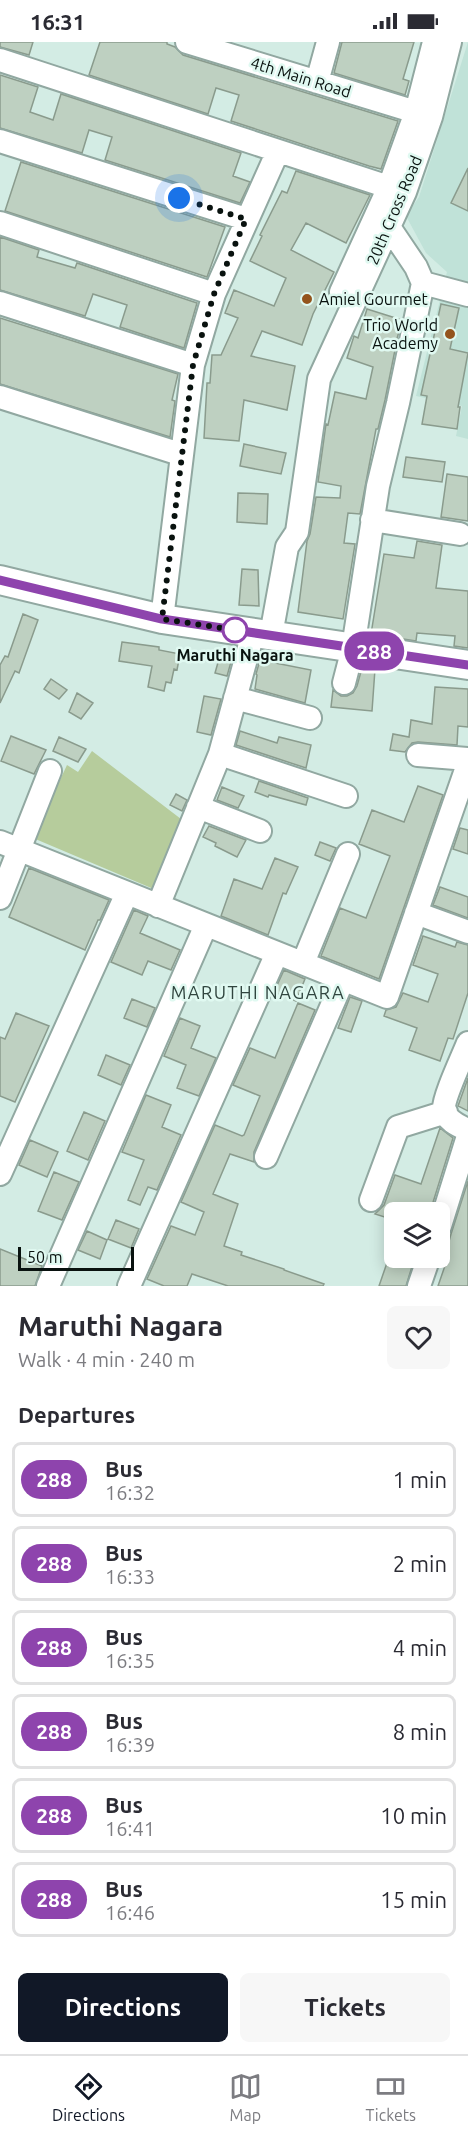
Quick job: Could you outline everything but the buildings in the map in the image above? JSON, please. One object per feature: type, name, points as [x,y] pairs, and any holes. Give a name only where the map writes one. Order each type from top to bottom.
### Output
[{"type":"main road","points":[[0,580],[162,619],[468,665]]},
{"type":"street","points":[[317,82],[328,42]]},
{"type":"street","name":"20th Cross Road","points":[[424,115],[434,42]]},
{"type":"street","name":"20th Cross Road","points":[[287,547],[281,531],[303,377],[397,189],[450,42]]},
{"type":"street","name":"4th Main Road","points":[[201,44],[424,115]]},
{"type":"street","points":[[0,60],[397,189]]},
{"type":"street","points":[[0,141],[246,219]]},
{"type":"street","points":[[162,619],[180,454],[193,365],[214,294],[278,151]]},
{"type":"street","name":"20th Cross Road","points":[[158,906],[220,754],[235,698],[262,634],[287,547],[297,532],[319,379],[389,227],[397,189]]},
{"type":"street","points":[[0,223],[214,294]]},
{"type":"street","points":[[344,683],[353,648],[378,486],[423,283],[416,267],[389,227]]},
{"type":"street","points":[[423,283],[468,295]]},
{"type":"street","points":[[0,303],[193,365]]},
{"type":"street","points":[[0,397],[180,454]]},
{"type":"street","points":[[372,520],[460,534]]},
{"type":"street","points":[[235,698],[310,718]]},
{"type":"street","points":[[220,754],[346,796]]},
{"type":"street","points":[[418,755],[468,759]]},
{"type":"street","points":[[10,846],[387,997],[468,765]]},
{"type":"street","points":[[0,898],[10,846],[50,771]]},
{"type":"street","points":[[198,807],[260,831]]},
{"type":"street","points":[[303,963],[348,854]]},
{"type":"street","points":[[0,1174],[127,893]]},
{"type":"street","points":[[416,913],[468,932]]},
{"type":"street","points":[[53,1284],[206,925]]},
{"type":"street","points":[[129,1286],[278,954]]},
{"type":"street","points":[[266,1156],[343,980]]},
{"type":"street","points":[[468,1043],[446,1098],[444,1109],[449,1119],[468,1130]]},
{"type":"street","points":[[371,1200],[398,1127],[446,1112]]},
{"type":"street","points":[[447,1202],[468,1136]]},
{"type":"street","points":[[419,1286],[425,1268]]},
{"type":"shaded area","name":"Trio World Academy","points":[[468,42],[468,439],[456,436],[462,406],[416,396],[447,272],[426,253],[406,216],[419,197]]},
{"type":"green space","points":[[92,751],[181,819],[156,890],[33,838],[67,765],[78,772]]},
{"type":"bus line","name":"288","points":[[0,580],[162,619],[468,665]]},
{"type":"place","name":"Amiel Gourmet","points":[[307,299]]},
{"type":"place","name":"Trio World Academy","points":[[450,334]]},
{"type":"place","name":"Maruthi Nagara","points":[[235,630]]},
{"type":"district","name":"MARUTHI NAGARA","points":[[258,992]]},
{"type":"route","points":[[179,198],[246,219],[214,294],[193,365],[180,454],[162,619],[235,630]]}]
